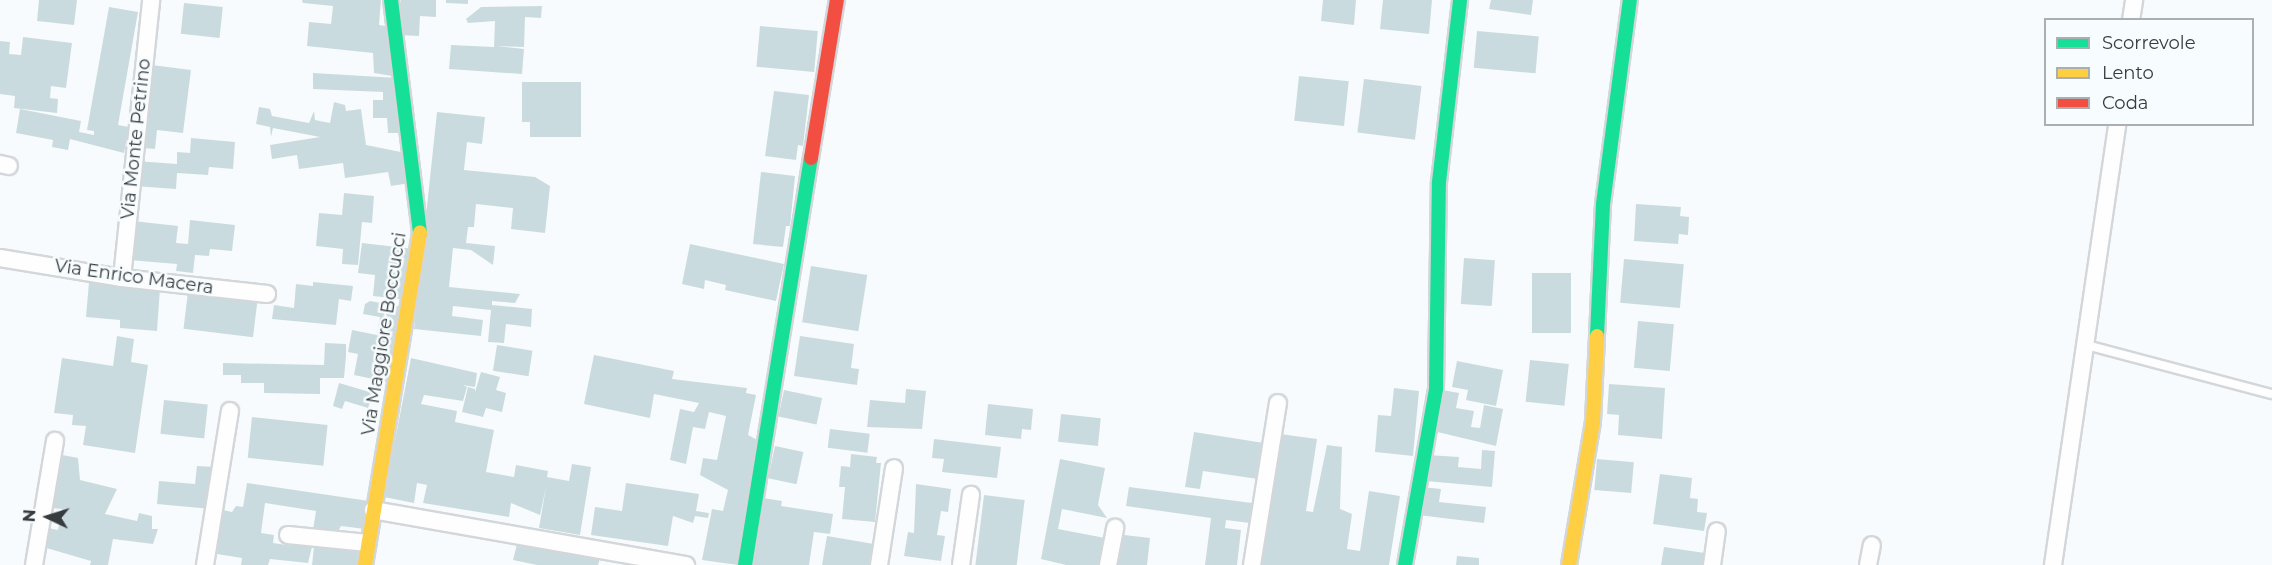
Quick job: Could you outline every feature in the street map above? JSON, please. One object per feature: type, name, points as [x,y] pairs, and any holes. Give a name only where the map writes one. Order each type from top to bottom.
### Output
[{"type":"street","name":"Via Monte Petrino","points":[[122,278],[151,0]]},
{"type":"street","name":"Via Maggiore Boccucci","points":[[364,565],[420,237],[392,0]]},
{"type":"street","points":[[745,565],[837,0]]},
{"type":"street","points":[[1405,565],[1436,389],[1439,182],[1460,0]]},
{"type":"street","points":[[1569,565],[1593,421],[1603,204],[1630,0]]},
{"type":"street","points":[[2131,18],[2134,0]]},
{"type":"street","points":[[2054,565],[2117,126]]},
{"type":"street","name":"Via Enrico Macera","points":[[0,258],[122,278],[267,294]]},
{"type":"street","points":[[1252,565],[1278,403]]},
{"type":"street","points":[[205,565],[230,411]]},
{"type":"street","points":[[34,565],[55,441]]},
{"type":"street","points":[[879,565],[894,468]]},
{"type":"street","points":[[961,565],[971,495]]},
{"type":"street","points":[[373,510],[686,565]]},
{"type":"street","points":[[1108,565],[1115,528]]},
{"type":"street","points":[[1712,565],[1717,531]]},
{"type":"street","points":[[288,535],[368,543]]},
{"type":"street","points":[[1868,565],[1872,545]]},
{"type":"lane","points":[[2086,345],[2272,394]]},
{"type":"building","points":[[39,0],[77,0],[74,25],[37,21]]},
{"type":"building","points":[[302,0],[381,0],[379,25],[393,27],[392,76],[374,73],[373,53],[307,46],[309,22],[331,24],[333,6],[303,3]]},
{"type":"building","points":[[401,0],[436,0],[436,17],[420,16],[419,36],[400,35]]},
{"type":"building","points":[[446,0],[468,0],[468,4],[446,3]]},
{"type":"building","points":[[1323,0],[1356,0],[1354,25],[1321,21]]},
{"type":"building","points":[[1383,0],[1432,0],[1429,34],[1380,29]]},
{"type":"building","points":[[1491,0],[1533,0],[1531,15],[1489,9]]},
{"type":"building","points":[[184,3],[223,7],[220,38],[181,34]]},
{"type":"building","points":[[542,6],[541,18],[525,17],[524,47],[497,46],[524,49],[522,74],[449,69],[451,45],[494,47],[495,21],[468,23],[466,19],[481,7]]},
{"type":"building","points":[[109,7],[138,12],[118,125],[129,127],[124,153],[70,139],[68,150],[52,147],[53,140],[16,133],[20,109],[81,121],[79,132],[94,135],[94,131],[87,130]]},
{"type":"building","points":[[760,26],[818,31],[814,72],[756,67]]},
{"type":"building","points":[[1477,31],[1539,36],[1536,73],[1474,68]]},
{"type":"building","points":[[23,37],[72,43],[66,88],[51,86],[50,98],[58,99],[57,113],[14,108],[15,96],[0,94],[0,41],[10,42],[9,54],[21,55]]},
{"type":"building","points":[[152,65],[191,70],[183,133],[157,130],[155,149],[143,148]]},
{"type":"building","points":[[313,73],[397,78],[404,133],[388,133],[387,118],[373,118],[373,100],[383,100],[383,92],[313,89]]},
{"type":"building","points":[[1299,76],[1349,81],[1344,126],[1294,121]]},
{"type":"building","points":[[1364,79],[1422,86],[1415,140],[1357,133]]},
{"type":"building","points":[[522,82],[581,82],[581,137],[530,137],[530,122],[522,122]]},
{"type":"building","points":[[774,91],[809,95],[803,146],[798,145],[796,160],[765,156]]},
{"type":"building","points":[[334,102],[345,105],[346,111],[361,109],[366,145],[406,153],[410,183],[391,186],[388,172],[345,178],[343,163],[299,169],[297,155],[272,159],[270,145],[320,137],[273,128],[271,137],[270,127],[256,124],[259,107],[270,109],[272,116],[309,123],[314,111],[315,120],[330,123]]},
{"type":"building","points":[[437,112],[485,117],[482,144],[467,142],[464,170],[535,177],[550,186],[545,233],[511,229],[513,208],[476,204],[474,227],[468,227],[466,243],[495,246],[493,265],[471,250],[453,248],[449,287],[520,294],[515,303],[492,301],[492,305],[532,309],[531,327],[506,324],[504,343],[488,342],[491,310],[453,306],[452,316],[483,320],[481,336],[414,329]]},
{"type":"building","points":[[191,138],[235,142],[233,169],[209,167],[208,175],[177,173],[176,189],[134,186],[136,161],[177,164],[177,152],[190,153]]},
{"type":"building","points":[[761,172],[795,176],[790,226],[786,226],[783,247],[753,244]]},
{"type":"building","points":[[344,193],[374,196],[372,223],[362,222],[358,265],[342,264],[343,249],[316,246],[319,213],[342,215]]},
{"type":"building","points":[[1636,204],[1681,207],[1680,216],[1689,217],[1688,235],[1679,234],[1678,244],[1634,241]]},
{"type":"building","points":[[190,220],[235,225],[232,251],[210,249],[209,256],[195,255],[193,273],[176,271],[177,264],[129,260],[133,221],[178,226],[176,243],[188,244]]},
{"type":"building","points":[[362,243],[414,249],[409,300],[373,296],[375,275],[358,273]]},
{"type":"building","points":[[690,244],[784,264],[776,301],[725,290],[726,285],[705,280],[704,289],[682,284]]},
{"type":"building","points":[[1464,258],[1495,260],[1492,306],[1461,304]]},
{"type":"building","points":[[1624,259],[1684,264],[1680,308],[1620,303]]},
{"type":"building","points":[[811,266],[867,275],[858,331],[802,322]]},
{"type":"building","points":[[1532,273],[1571,273],[1571,333],[1532,333]]},
{"type":"building","points":[[89,282],[160,288],[157,331],[120,328],[120,320],[86,317]]},
{"type":"building","points":[[313,282],[353,286],[351,301],[339,299],[336,325],[272,319],[274,305],[294,308],[296,284],[313,286]]},
{"type":"building","points":[[188,292],[257,301],[253,337],[183,329]]},
{"type":"building","points":[[370,301],[407,308],[392,383],[354,375],[358,354],[348,352],[352,330],[377,335],[380,317],[363,314],[365,304]]},
{"type":"building","points":[[1638,321],[1674,324],[1670,371],[1634,368]]},
{"type":"building","points":[[117,336],[134,339],[131,362],[148,365],[135,453],[83,445],[86,426],[72,425],[73,415],[54,413],[62,358],[113,366]]},
{"type":"building","points":[[800,336],[854,344],[851,368],[859,369],[857,385],[794,376]]},
{"type":"building","points":[[325,343],[346,344],[344,378],[320,378],[320,394],[264,393],[264,383],[241,383],[241,375],[223,375],[223,363],[324,365]]},
{"type":"building","points":[[497,345],[533,351],[528,376],[493,371]]},
{"type":"building","points":[[594,355],[674,371],[672,379],[747,388],[746,393],[756,395],[748,435],[763,443],[738,565],[702,560],[712,509],[723,511],[728,490],[700,475],[703,458],[717,460],[726,416],[709,412],[705,429],[693,427],[686,464],[670,460],[680,409],[694,412],[699,403],[654,394],[650,418],[584,404]]},
{"type":"building","points":[[411,358],[477,373],[475,387],[463,385],[467,387],[463,401],[424,395],[421,404],[457,411],[455,422],[494,430],[486,472],[514,477],[516,465],[548,471],[547,477],[569,481],[572,464],[591,467],[580,535],[539,528],[546,487],[540,515],[511,503],[509,517],[423,503],[427,485],[417,483],[414,503],[384,497]]},
{"type":"building","points":[[1530,360],[1569,364],[1564,406],[1526,402]]},
{"type":"building","points":[[1457,361],[1503,370],[1496,406],[1466,400],[1468,390],[1452,387]]},
{"type":"building","points":[[481,372],[500,377],[496,390],[506,393],[502,412],[486,408],[483,417],[462,412],[468,387],[475,389],[475,392]]},
{"type":"building","points":[[339,383],[373,393],[368,408],[345,401],[342,409],[333,406]]},
{"type":"building","points":[[1609,384],[1665,388],[1662,439],[1618,435],[1619,415],[1607,414]]},
{"type":"building","points":[[1394,388],[1419,391],[1413,456],[1375,452],[1378,415],[1391,416]]},
{"type":"building","points":[[906,389],[926,391],[922,429],[867,427],[870,400],[905,403]]},
{"type":"building","points":[[1437,389],[1459,393],[1456,408],[1474,411],[1471,427],[1480,428],[1484,405],[1503,409],[1496,446],[1429,430]]},
{"type":"building","points":[[784,390],[822,398],[817,425],[778,416]]},
{"type":"building","points":[[164,400],[208,405],[204,438],[160,434]]},
{"type":"building","points":[[988,404],[1033,409],[1031,430],[1022,429],[1021,439],[985,435]]},
{"type":"building","points":[[1061,414],[1101,418],[1098,446],[1058,442]]},
{"type":"building","points":[[252,417],[328,425],[323,466],[248,458]]},
{"type":"building","points":[[830,429],[870,434],[867,453],[828,448]]},
{"type":"building","points":[[1194,432],[1264,443],[1258,479],[1203,471],[1200,489],[1185,487]]},
{"type":"building","points":[[1280,434],[1317,439],[1306,511],[1313,512],[1327,445],[1342,447],[1340,509],[1352,514],[1347,549],[1360,551],[1369,491],[1400,496],[1389,565],[1259,565]]},
{"type":"building","points":[[934,439],[1001,447],[997,478],[942,472],[944,459],[932,458]]},
{"type":"building","points":[[775,446],[803,452],[797,484],[768,478]]},
{"type":"building","points":[[1482,450],[1495,451],[1492,487],[1426,481],[1428,455],[1459,457],[1458,467],[1481,469]]},
{"type":"building","points":[[57,454],[78,458],[80,480],[117,489],[105,514],[137,521],[139,513],[152,516],[152,529],[158,529],[153,544],[113,539],[108,565],[90,565],[91,561],[43,547],[48,528],[58,530],[62,509],[51,508]]},
{"type":"building","points":[[851,454],[877,457],[876,463],[881,463],[875,522],[842,519],[845,487],[839,487],[841,466],[850,467]]},
{"type":"building","points":[[1060,459],[1105,468],[1098,505],[1107,518],[1062,509],[1058,529],[1105,538],[1100,565],[1066,565],[1041,559]]},
{"type":"building","points":[[1597,459],[1634,462],[1631,493],[1594,490]]},
{"type":"building","points":[[197,466],[215,467],[211,509],[157,504],[159,481],[195,484]]},
{"type":"building","points":[[1660,474],[1692,478],[1690,498],[1698,499],[1697,512],[1707,513],[1704,531],[1653,524]]},
{"type":"building","points":[[247,483],[369,501],[365,529],[341,526],[336,535],[313,530],[316,511],[265,503],[261,533],[274,535],[273,543],[294,546],[298,539],[313,543],[308,563],[270,559],[268,565],[241,565],[242,558],[217,554],[223,510],[232,512],[236,506],[243,507]]},
{"type":"building","points":[[626,483],[699,494],[696,511],[709,513],[708,518],[695,516],[693,523],[673,516],[668,546],[591,535],[595,507],[622,511]]},
{"type":"building","points":[[916,484],[951,489],[948,512],[941,511],[937,535],[945,536],[941,561],[904,556],[908,532],[914,533]]},
{"type":"building","points":[[1129,487],[1252,503],[1250,523],[1226,520],[1225,528],[1241,530],[1237,565],[1205,565],[1211,518],[1126,506]]},
{"type":"building","points":[[1422,487],[1441,489],[1439,502],[1486,507],[1484,523],[1418,515]]},
{"type":"building","points":[[984,495],[1025,500],[1017,565],[975,565]]},
{"type":"building","points":[[763,498],[782,501],[781,506],[833,514],[830,534],[814,532],[809,565],[753,565]]},
{"type":"building","points":[[1116,534],[1150,538],[1147,565],[1112,565]]},
{"type":"building","points":[[827,536],[874,544],[870,565],[822,565]]},
{"type":"building","points":[[517,544],[600,558],[598,565],[537,565],[513,560]]},
{"type":"building","points":[[314,547],[358,552],[356,565],[312,565]]},
{"type":"building","points":[[1664,547],[1705,553],[1703,565],[1661,565]]},
{"type":"building","points":[[1457,556],[1479,558],[1479,565],[1456,565]]},
{"type":"traffic: fast","points":[[391,0],[420,233]]},
{"type":"traffic: fast","points":[[1405,565],[1436,389],[1439,182],[1460,0]]},
{"type":"traffic: fast","points":[[1597,336],[1603,204],[1630,0]]},
{"type":"traffic: fast","points":[[745,565],[811,158]]},
{"type":"traffic: slow","points":[[365,565],[420,233]]},
{"type":"traffic: slow","points":[[1569,565],[1593,421],[1597,336]]},
{"type":"traffic: jam","points":[[811,158],[837,0]]}]
